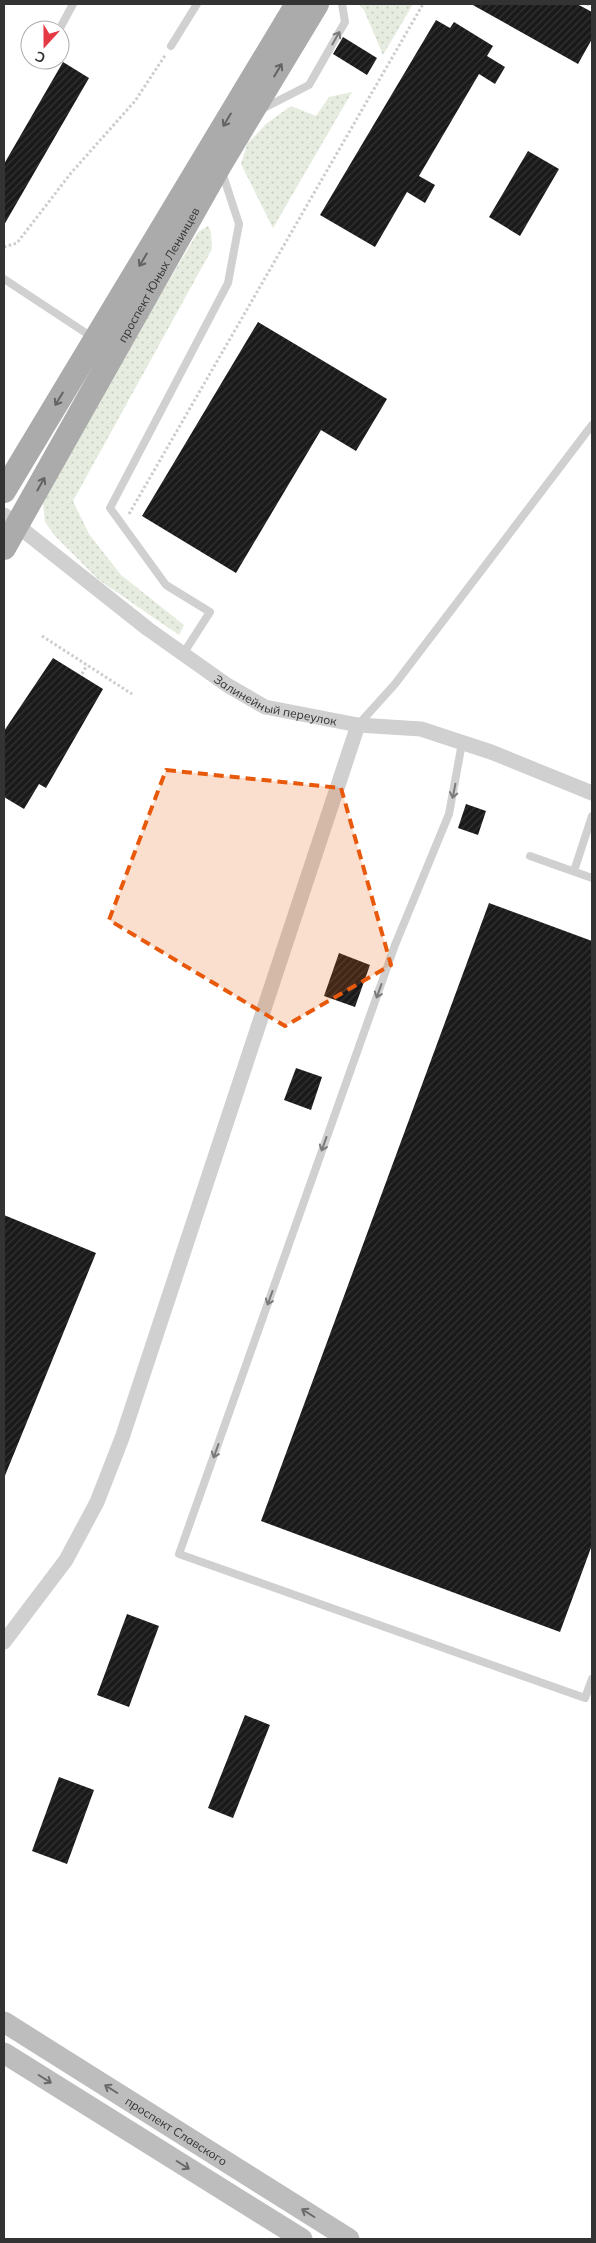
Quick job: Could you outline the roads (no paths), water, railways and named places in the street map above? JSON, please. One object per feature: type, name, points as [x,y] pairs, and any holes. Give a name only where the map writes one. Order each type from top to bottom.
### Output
[{"type":"main road","name":"проспект Юных Ленинцев","points":[[4,491],[297,4]]},
{"type":"main road","name":"проспект Юных Ленинцев","points":[[4,548],[10,521],[220,165],[318,4]]},
{"type":"main road","name":"проспект Славского","points":[[4,2022],[349,2239]]},
{"type":"main road","name":"проспект Славского","points":[[4,2053],[302,2239]]},
{"type":"street","name":"Залинейный переулок","points":[[10,521],[183,654],[227,685],[265,707],[358,725],[421,729],[592,793]]},
{"type":"street","points":[[4,1642],[66,1560],[98,1502],[105,1484],[122,1438],[358,725]]},
{"type":"lane","points":[[65,20],[74,4]]},
{"type":"lane","points":[[171,46],[197,4]]},
{"type":"lane","points":[[251,114],[309,85],[345,22],[342,4]]},
{"type":"lane","points":[[183,654],[210,612],[166,585],[110,508],[228,283],[239,224],[220,165]]},
{"type":"lane","points":[[4,279],[96,339]]},
{"type":"lane","points":[[358,725],[395,684],[592,425]]},
{"type":"lane","points":[[462,743],[449,814],[395,945],[179,1554],[585,1698],[592,1679]]},
{"type":"lane","points":[[574,871],[592,816]]},
{"type":"lane","points":[[530,856],[592,878]]}]
